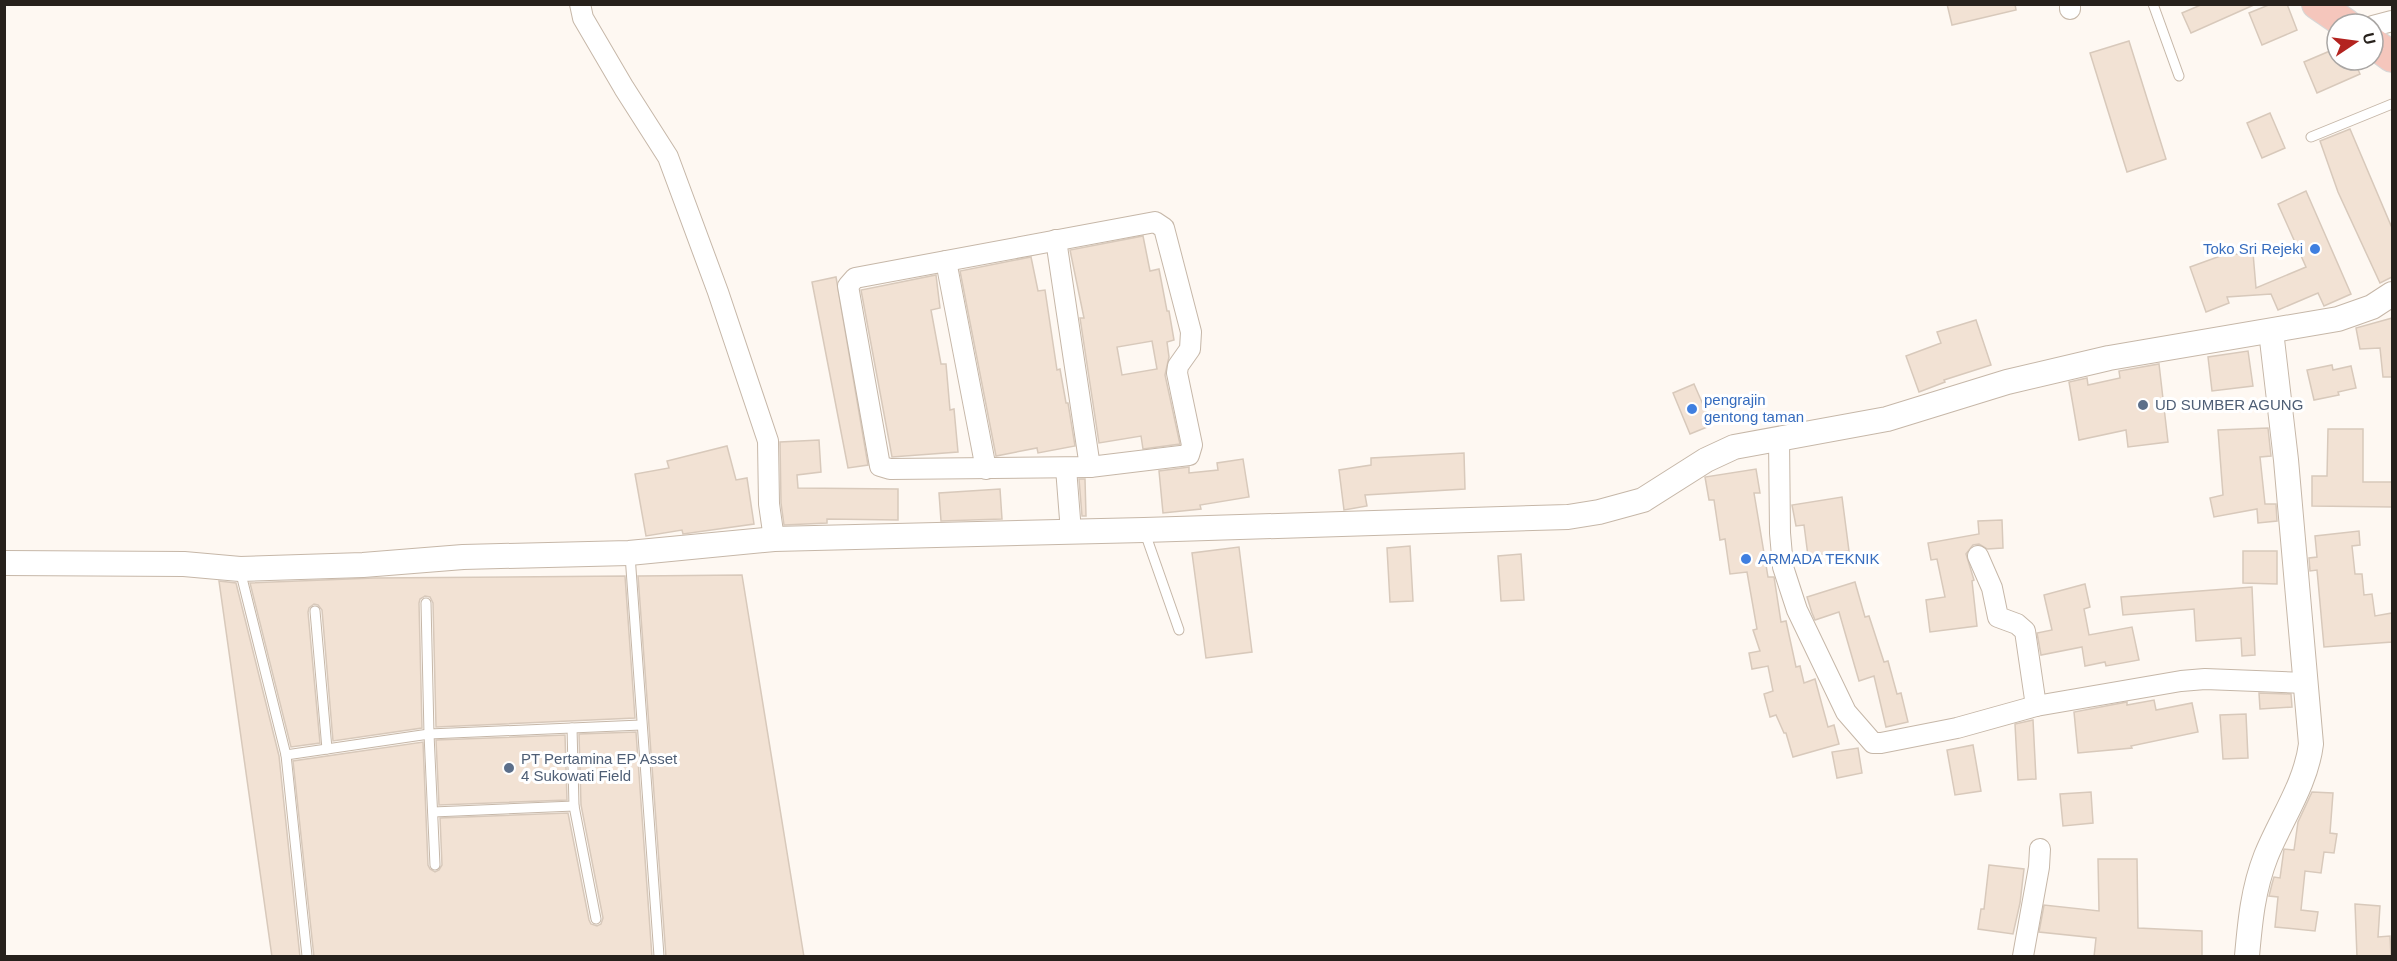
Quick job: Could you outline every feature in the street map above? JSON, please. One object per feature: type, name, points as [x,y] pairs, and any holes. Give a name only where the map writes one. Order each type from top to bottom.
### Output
[{"type":"street","points":[[580,4],[583,18],[668,157],[718,292],[768,441],[769,504],[774,539]]},
{"type":"street","points":[[1155,222],[1164,228],[1191,332],[1190,349],[1178,366],[1177,373],[1192,446],[1189,455],[1066,468],[890,469],[880,466],[848,286],[855,278],[946,261],[1148,223],[1155,222]]},
{"type":"street","points":[[1056,240],[1090,467]]},
{"type":"street","points":[[946,261],[986,469]]},
{"type":"street","points":[[4,563],[184,564],[240,569],[363,565],[463,557],[629,553],[774,539],[1534,519],[1599,512],[1643,500],[1706,460],[1734,447],[1887,419],[2007,382],[2109,358],[2354,315],[2392,294]]},
{"type":"street","points":[[2247,957],[2256,883],[2266,855],[2309,764],[2311,744],[2286,460],[2271,331]]},
{"type":"street","points":[[1779,438],[1780,533],[1783,567],[1797,610],[1846,712],[1873,743],[1957,728],[2036,706],[2181,681],[2205,679],[2306,683]]},
{"type":"street","points":[[1066,468],[1071,532]]},
{"type":"street","points":[[1978,556],[1992,588],[1998,617],[2017,624],[2025,631],[2036,706]]},
{"type":"street","points":[[2023,957],[2039,867],[2040,849]]},
{"type":"lane","points":[[2153,4],[2179,76]]},
{"type":"lane","points":[[2311,137],[2392,104]]},
{"type":"lane","points":[[1144,531],[1179,630]]},
{"type":"lane","points":[[629,553],[659,957]]},
{"type":"lane","points":[[240,569],[286,755],[308,957]]},
{"type":"lane","points":[[426,603],[435,865]]},
{"type":"lane","points":[[315,611],[327,749]]},
{"type":"lane","points":[[286,755],[429,734],[641,725]]},
{"type":"lane","points":[[572,728],[574,806],[596,919]]},
{"type":"lane","points":[[433,812],[574,806]]},
{"type":"building","points":[[1947,4],[2015,4],[2016,10],[1952,25]]},
{"type":"building","points":[[2203,4],[2256,4],[2191,33],[2182,13]]},
{"type":"building","points":[[2271,4],[2287,4],[2297,30],[2262,45],[2249,13]]},
{"type":"building","points":[[2129,41],[2166,159],[2127,172],[2090,53]]},
{"type":"building","points":[[2325,53],[2325,72],[2359,72],[2360,74],[2317,93],[2304,62]]},
{"type":"building","points":[[2270,113],[2285,148],[2262,158],[2247,123]]},
{"type":"building","points":[[2350,129],[2392,228],[2392,277],[2380,283],[2338,192],[2320,141]]},
{"type":"building","points":[[2306,191],[2351,294],[2324,306],[2318,293],[2278,310],[2271,294],[2227,297],[2229,303],[2206,312],[2190,267],[2223,255],[2253,253],[2256,288],[2306,267],[2278,204]]},
{"type":"building","points":[[1143,236],[1150,271],[1159,269],[1167,311],[1169,311],[1174,340],[1167,342],[1169,357],[1165,375],[1180,444],[1143,449],[1141,436],[1099,443],[1080,318],[1084,318],[1070,250]],"holes":[[[1152,341],[1157,369],[1122,375],[1117,347]]]},
{"type":"building","points":[[1031,257],[1038,291],[1045,290],[1057,370],[1060,369],[1075,446],[1038,453],[1037,448],[996,456],[960,271]]},
{"type":"building","points":[[936,275],[940,308],[931,310],[941,364],[946,364],[950,410],[954,409],[958,452],[892,457],[861,290]]},
{"type":"building","points":[[836,277],[868,465],[848,468],[812,282]]},
{"type":"building","points":[[2392,318],[2392,377],[2383,377],[2380,348],[2360,349],[2356,328]]},
{"type":"building","points":[[1976,320],[1991,365],[1944,380],[1945,382],[1919,392],[1906,356],[1941,343],[1937,332]]},
{"type":"building","points":[[2248,351],[2253,386],[2212,391],[2208,357]]},
{"type":"building","points":[[2159,364],[2168,442],[2128,447],[2126,430],[2079,440],[2069,382],[2087,378],[2088,385],[2120,378],[2119,371]]},
{"type":"building","points":[[2332,365],[2333,370],[2351,366],[2356,388],[2338,392],[2339,395],[2314,400],[2307,370]]},
{"type":"building","name":"pengrajin gentong taman","points":[[1694,384],[1712,425],[1690,434],[1673,393]]},
{"type":"building","points":[[2268,428],[2271,456],[2260,457],[2265,504],[2276,504],[2277,521],[2258,523],[2257,509],[2214,517],[2210,498],[2223,495],[2218,430]]},
{"type":"building","points":[[2328,429],[2363,429],[2363,482],[2392,482],[2392,507],[2312,506],[2312,476],[2327,476]]},
{"type":"building","points":[[819,440],[821,472],[797,475],[798,488],[898,489],[898,520],[827,519],[827,523],[784,525],[781,503],[780,442]]},
{"type":"building","points":[[727,446],[736,480],[747,478],[754,524],[683,534],[682,530],[646,536],[635,474],[669,468],[667,461]]},
{"type":"building","points":[[1464,453],[1465,489],[1365,495],[1367,506],[1344,510],[1339,470],[1371,465],[1371,458]]},
{"type":"building","points":[[1243,459],[1249,497],[1200,505],[1201,509],[1163,513],[1159,471],[1189,467],[1189,473],[1218,470],[1217,463]]},
{"type":"building","points":[[1756,469],[1760,493],[1754,493],[1768,577],[1774,577],[1781,622],[1786,621],[1796,667],[1800,666],[1804,683],[1815,679],[1828,727],[1834,725],[1839,744],[1793,757],[1786,733],[1776,715],[1770,717],[1764,694],[1773,691],[1768,666],[1752,669],[1749,653],[1760,651],[1753,630],[1757,629],[1747,572],[1730,574],[1725,539],[1720,540],[1714,500],[1709,500],[1705,477]]},
{"type":"building","points":[[1079,479],[1085,479],[1086,516],[1082,516]]},
{"type":"building","points":[[1000,489],[1002,519],[941,521],[939,493]]},
{"type":"building","points":[[1842,497],[1849,551],[1808,556],[1804,525],[1796,526],[1792,505]]},
{"type":"building","points":[[2002,520],[2003,548],[1987,549],[1979,544],[1973,545],[1966,554],[1974,580],[1972,581],[1977,626],[1930,632],[1926,600],[1945,597],[1937,559],[1931,560],[1928,543],[1979,534],[1978,521]]},
{"type":"building","points":[[2359,531],[2360,545],[2352,546],[2355,574],[2362,574],[2364,595],[2372,594],[2375,616],[2392,613],[2392,642],[2324,647],[2317,570],[2310,571],[2309,558],[2317,557],[2315,536]]},
{"type":"building","points":[[1410,546],[1413,601],[1390,602],[1387,548]]},
{"type":"building","points":[[1239,547],[1252,652],[1206,658],[1192,553]]},
{"type":"building","points":[[2243,551],[2277,551],[2277,584],[2243,583]]},
{"type":"building","points":[[1521,554],[1524,600],[1501,601],[1498,556]]},
{"type":"building","points":[[742,575],[804,957],[666,957],[638,576]]},
{"type":"building","points":[[625,576],[635,718],[436,727],[433,603],[430,597],[425,596],[420,599],[419,603],[422,728],[333,741],[322,610],[314,604],[308,612],[320,743],[291,747],[250,583],[374,578]]},
{"type":"building","points":[[219,581],[236,583],[279,756],[300,957],[272,957]]},
{"type":"building","points":[[1855,582],[1865,617],[1869,616],[1884,662],[1888,661],[1897,694],[1901,693],[1908,722],[1886,727],[1874,676],[1859,681],[1839,612],[1815,620],[1812,613],[1807,597]]},
{"type":"building","points":[[2085,584],[2090,607],[2084,609],[2089,635],[2132,627],[2139,660],[2106,666],[2105,662],[2085,666],[2082,647],[2041,655],[2037,633],[2052,630],[2044,595]]},
{"type":"building","points":[[2252,587],[2255,655],[2242,656],[2241,638],[2196,641],[2194,609],[2123,615],[2121,597]]},
{"type":"building","points":[[2259,693],[2291,694],[2292,707],[2260,709]]},
{"type":"building","points":[[2154,700],[2156,710],[2192,703],[2198,732],[2131,746],[2132,748],[2078,753],[2074,712],[2127,702],[2127,705]]},
{"type":"building","points":[[2246,714],[2248,758],[2223,759],[2220,715]]},
{"type":"building","points":[[2033,720],[2036,779],[2018,780],[2015,724]]},
{"type":"building","points":[[636,732],[652,957],[314,957],[293,761],[423,742],[428,865],[435,872],[442,865],[440,818],[568,813],[589,920],[591,924],[597,926],[601,924],[603,918],[581,805],[579,734]]},
{"type":"building","points":[[565,735],[567,800],[439,805],[436,740]]},
{"type":"building","points":[[1973,745],[1981,791],[1955,795],[1947,750]]},
{"type":"building","points":[[1858,748],[1862,773],[1837,778],[1832,752]]},
{"type":"building","points":[[2091,792],[2093,823],[2063,826],[2060,794]]},
{"type":"building","points":[[2312,792],[2333,793],[2330,833],[2337,834],[2334,853],[2324,852],[2321,873],[2305,871],[2301,910],[2318,912],[2315,931],[2275,927],[2278,897],[2269,896],[2272,884],[2274,877],[2280,878],[2284,849],[2294,850],[2298,822]]},
{"type":"building","points":[[2098,859],[2137,859],[2138,928],[2202,931],[2202,957],[2094,957],[2096,938],[2039,932],[2044,905],[2099,911]]},
{"type":"building","points":[[1989,865],[2024,869],[2013,934],[1978,929],[1981,909],[1984,909]]},
{"type":"building","points":[[2355,904],[2380,906],[2378,937],[2390,936],[2391,957],[2357,957]]},
{"type":"place","name":"Toko Sri Rejeki","points":[[2315,249]]},
{"type":"place","name":"UD SUMBER AGUNG","points":[[2143,405]]},
{"type":"place","name":"pengrajin gentong taman","points":[[1692,409]]},
{"type":"place","name":"ARMADA TEKNIK","points":[[1746,559]]},
{"type":"place","name":"PT Pertamina EP Asset 4 Sukowati Field","points":[[509,768]]}]
